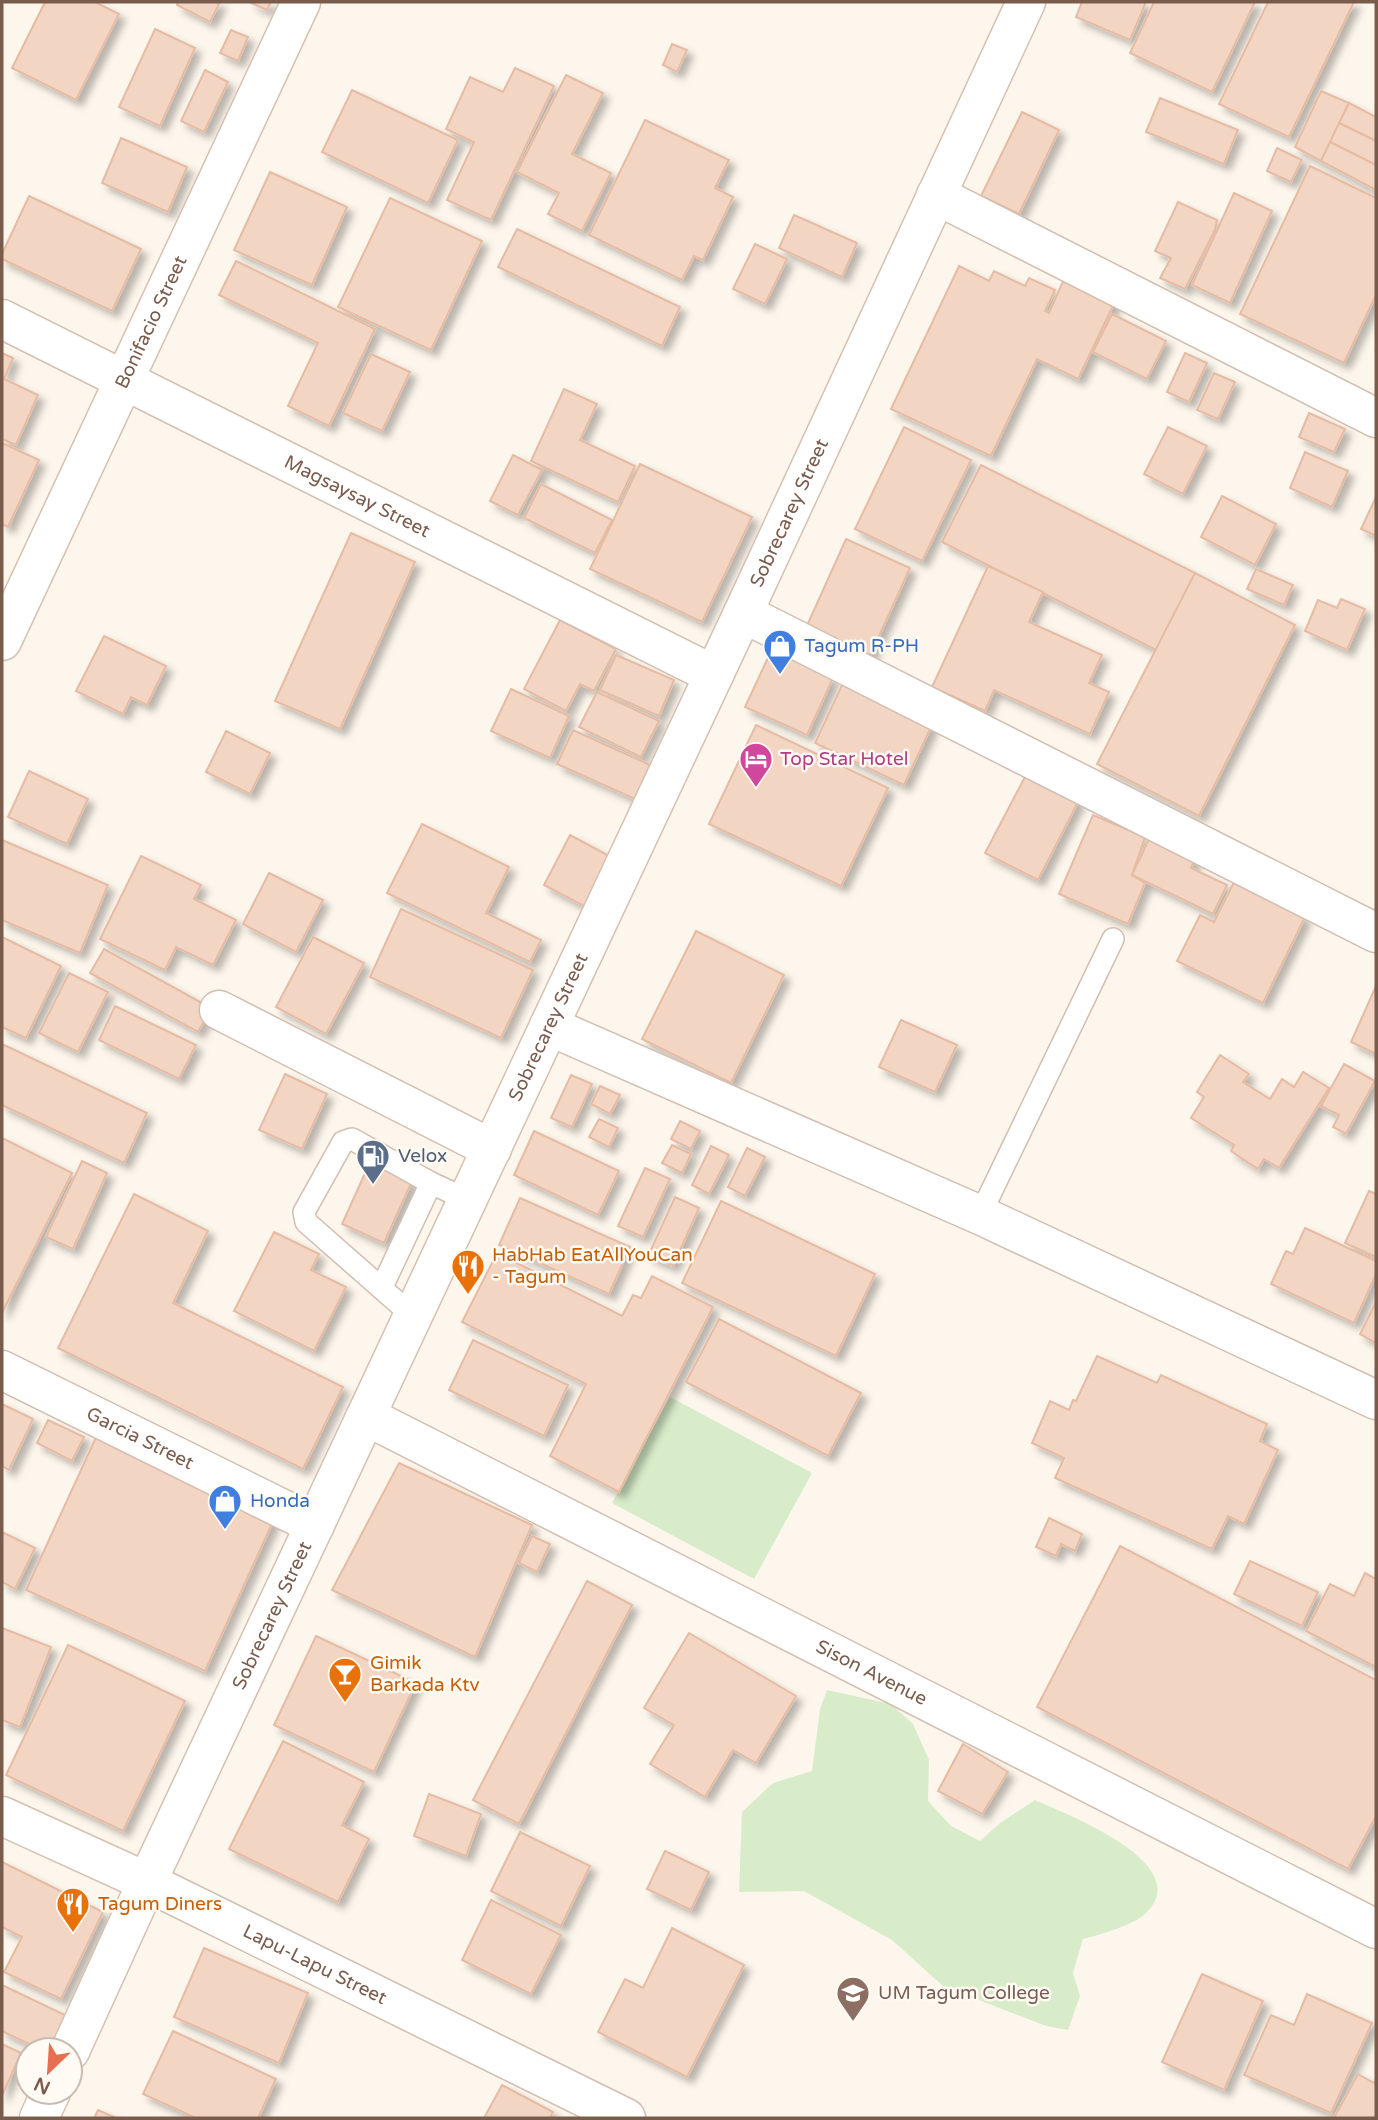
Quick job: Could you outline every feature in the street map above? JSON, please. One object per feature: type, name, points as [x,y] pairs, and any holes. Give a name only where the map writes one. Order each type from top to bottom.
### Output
[{"type":"street","name":"Bonifacio Street","points":[[2,641],[301,2]]},
{"type":"street","name":"Sobrecarey Street","points":[[77,2036],[1026,2]]},
{"type":"street","points":[[936,195],[1376,418]]},
{"type":"street","name":"Magsaysay Street","points":[[2,319],[714,675]]},
{"type":"street","points":[[743,613],[1376,933]]},
{"type":"street","points":[[219,1010],[492,1149]]},
{"type":"street","points":[[550,1026],[980,1215],[1376,1400]]},
{"type":"street","name":"Garcia Street","points":[[2,1370],[315,1525]]},
{"type":"street","name":"Sison Avenue","points":[[366,1416],[1376,1929]]},
{"type":"street","name":"Lapu-Lapu Street","points":[[2,1816],[147,1882],[626,2118]]},
{"type":"lane","points":[[980,1215],[1113,939]]},
{"type":"lane","points":[[413,1316],[306,1222],[304,1212],[343,1142],[352,1139],[431,1183],[468,1200]]},
{"type":"lane","points":[[382,1287],[431,1183]]},
{"type":"green space","points":[[670,1397],[812,1473],[754,1579],[612,1503]]},
{"type":"green space","points":[[827,1690],[891,1704],[913,1724],[929,1760],[928,1801],[951,1826],[980,1841],[1000,1823],[1035,1800],[1121,1843],[1141,1859],[1154,1876],[1157,1894],[1147,1912],[1126,1925],[1083,1939],[1073,1973],[1080,1996],[1068,2030],[1046,2026],[943,1986],[892,1940],[804,1891],[739,1892],[742,1812],[773,1783],[812,1771],[820,1709]]},
{"type":"building","points":[[45,2],[95,2],[119,14],[76,100],[12,68]]},
{"type":"building","points":[[178,2],[220,2],[210,22],[177,5]]},
{"type":"building","points":[[249,2],[271,2],[267,10]]},
{"type":"building","points":[[1082,2],[1146,2],[1130,40],[1076,17]]},
{"type":"building","points":[[1154,2],[1255,2],[1212,92],[1130,53]]},
{"type":"building","points":[[1268,2],[1354,2],[1289,137],[1219,104]]},
{"type":"building","points":[[155,29],[195,48],[160,126],[119,107]]},
{"type":"building","points":[[231,30],[248,37],[238,61],[220,53]]},
{"type":"building","points":[[672,44],[687,50],[677,72],[663,65]]},
{"type":"building","points":[[515,68],[554,86],[491,220],[447,200],[474,142],[446,129],[470,77],[503,92]]},
{"type":"building","points":[[205,70],[228,82],[204,132],[181,121]]},
{"type":"building","points":[[566,75],[603,93],[572,154],[611,173],[582,231],[548,214],[559,193],[517,172]]},
{"type":"building","points":[[352,90],[458,140],[428,203],[322,152]]},
{"type":"building","points":[[1321,91],[1349,103],[1321,161],[1295,147]]},
{"type":"building","points":[[1160,98],[1238,130],[1224,164],[1146,132]]},
{"type":"building","points":[[1349,103],[1376,117],[1376,141],[1339,123]]},
{"type":"building","points":[[1022,112],[1059,130],[1019,214],[981,196]]},
{"type":"building","points":[[645,120],[729,160],[715,188],[733,197],[703,260],[694,256],[682,280],[589,235]]},
{"type":"building","points":[[1339,123],[1376,141],[1376,165],[1330,142]]},
{"type":"building","points":[[121,138],[187,167],[168,212],[102,183]]},
{"type":"building","points":[[1330,142],[1376,165],[1376,190],[1321,161]]},
{"type":"building","points":[[1277,148],[1302,160],[1291,182],[1267,171]]},
{"type":"building","points":[[1310,166],[1376,198],[1376,295],[1344,363],[1240,314]]},
{"type":"building","points":[[270,172],[347,207],[312,285],[234,250]]},
{"type":"building","points":[[1234,193],[1272,211],[1230,303],[1192,285]]},
{"type":"building","points":[[29,196],[141,249],[112,311],[2,259]]},
{"type":"building","points":[[390,198],[482,241],[431,350],[338,307]]},
{"type":"building","points":[[1178,202],[1217,220],[1215,230],[1185,289],[1160,278],[1171,258],[1155,251]]},
{"type":"building","points":[[794,215],[857,243],[842,277],[779,248]]},
{"type":"building","points":[[517,229],[680,307],[662,346],[498,267]]},
{"type":"building","points":[[755,244],[787,259],[765,304],[733,289]]},
{"type":"building","points":[[236,261],[375,329],[329,426],[288,406],[318,343],[219,295]]},
{"type":"building","points":[[959,266],[989,281],[994,271],[1025,286],[1029,278],[1055,290],[1045,311],[1049,313],[1069,268],[1120,291],[1078,379],[1037,359],[991,456],[891,409]]},
{"type":"building","points":[[1112,314],[1166,341],[1147,379],[1093,352]]},
{"type":"building","points":[[2,353],[13,358],[4,379],[38,395],[16,445],[2,439]]},
{"type":"building","points":[[1185,353],[1207,363],[1189,402],[1167,392]]},
{"type":"building","points":[[371,354],[410,372],[382,431],[343,413]]},
{"type":"building","points":[[1214,373],[1235,382],[1218,419],[1197,410]]},
{"type":"building","points":[[564,389],[597,404],[580,440],[635,466],[618,502],[531,461]]},
{"type":"building","points":[[1309,413],[1345,429],[1334,452],[1299,437]]},
{"type":"building","points":[[904,427],[971,460],[922,561],[855,529]]},
{"type":"building","points":[[1168,427],[1207,446],[1183,494],[1144,474]]},
{"type":"building","points":[[2,443],[39,460],[8,527],[2,524]]},
{"type":"building","points":[[1305,452],[1348,471],[1332,507],[1290,488]]},
{"type":"building","points":[[513,455],[542,470],[518,515],[490,501]]},
{"type":"building","points":[[640,464],[752,517],[702,622],[590,569]]},
{"type":"building","points":[[981,465],[1195,573],[1156,650],[942,542]]},
{"type":"building","points":[[541,484],[612,520],[595,553],[524,518]]},
{"type":"building","points":[[1222,496],[1276,524],[1255,565],[1201,537]]},
{"type":"building","points":[[1376,497],[1376,536],[1361,529]]},
{"type":"building","points":[[351,533],[415,562],[340,729],[275,701]]},
{"type":"building","points":[[846,539],[910,568],[869,658],[805,630]]},
{"type":"building","points":[[988,566],[1043,592],[1029,622],[1102,655],[1089,683],[1109,692],[1090,734],[994,690],[985,711],[932,687]]},
{"type":"building","points":[[1256,569],[1293,585],[1284,605],[1247,589]]},
{"type":"building","points":[[1195,573],[1295,625],[1199,816],[1097,764]]},
{"type":"building","points":[[1341,599],[1365,609],[1347,650],[1305,631],[1318,600],[1337,608]]},
{"type":"building","points":[[560,620],[616,649],[594,691],[580,684],[566,711],[524,689]]},
{"type":"building","points":[[104,636],[166,666],[147,705],[131,697],[123,714],[76,691]]},
{"type":"building","points":[[772,649],[833,678],[807,735],[745,707]]},
{"type":"building","points":[[616,655],[674,680],[659,716],[600,690]]},
{"type":"building","points":[[843,683],[932,725],[904,785],[815,743]]},
{"type":"building","points":[[511,689],[569,716],[550,758],[491,731]]},
{"type":"building","points":[[597,692],[659,721],[641,757],[579,727]]},
{"type":"building","points":[[756,725],[888,788],[841,886],[709,824]]},
{"type":"building","points":[[573,730],[650,765],[635,799],[557,764]]},
{"type":"building","points":[[226,731],[270,753],[250,794],[206,772]]},
{"type":"building","points":[[29,771],[88,799],[67,844],[8,817]]},
{"type":"building","points":[[1027,773],[1079,800],[1038,880],[985,853]]},
{"type":"building","points":[[1093,815],[1145,837],[1132,875],[1145,883],[1128,924],[1059,894]]},
{"type":"building","points":[[422,824],[509,867],[486,913],[541,940],[530,962],[387,893]]},
{"type":"building","points":[[570,835],[611,857],[584,906],[544,885]]},
{"type":"building","points":[[1150,837],[1195,859],[1191,868],[1227,885],[1213,914],[1132,875]]},
{"type":"building","points":[[2,840],[108,885],[80,953],[2,920]]},
{"type":"building","points":[[141,856],[201,885],[194,899],[236,920],[213,965],[176,947],[165,970],[100,939]]},
{"type":"building","points":[[269,873],[323,900],[296,952],[243,924]]},
{"type":"building","points":[[1234,882],[1305,917],[1263,1003],[1177,961],[1200,915],[1214,922]]},
{"type":"building","points":[[401,909],[533,970],[501,1038],[370,977]]},
{"type":"building","points":[[696,931],[784,975],[731,1083],[642,1039]]},
{"type":"building","points":[[2,937],[61,966],[26,1038],[2,1027]]},
{"type":"building","points":[[313,937],[364,963],[326,1034],[276,1007]]},
{"type":"building","points":[[104,949],[211,1008],[198,1032],[90,973]]},
{"type":"building","points":[[69,973],[108,992],[78,1052],[39,1033]]},
{"type":"building","points":[[1376,986],[1376,1054],[1351,1042]]},
{"type":"building","points":[[115,1006],[196,1045],[179,1079],[99,1040]]},
{"type":"building","points":[[901,1020],[957,1045],[935,1092],[879,1067]]},
{"type":"building","points":[[2,1044],[147,1113],[124,1163],[2,1105]]},
{"type":"building","points":[[1220,1055],[1249,1074],[1243,1082],[1270,1099],[1282,1079],[1294,1087],[1303,1072],[1329,1088],[1279,1168],[1264,1159],[1258,1169],[1231,1151],[1234,1145],[1191,1118],[1204,1097],[1197,1092]]},
{"type":"building","points":[[1344,1064],[1375,1081],[1346,1134],[1333,1127],[1339,1115],[1321,1106]]},
{"type":"building","points":[[285,1074],[327,1094],[302,1149],[259,1130]]},
{"type":"building","points":[[571,1075],[592,1084],[572,1127],[551,1118]]},
{"type":"building","points":[[600,1086],[620,1095],[610,1114],[591,1104]]},
{"type":"building","points":[[599,1119],[618,1128],[609,1147],[589,1137]]},
{"type":"building","points":[[680,1121],[700,1131],[691,1149],[671,1139]]},
{"type":"building","points":[[534,1131],[619,1171],[598,1215],[514,1175]]},
{"type":"building","points":[[2,1138],[72,1173],[2,1313]]},
{"type":"building","points":[[672,1145],[691,1154],[682,1173],[662,1163]]},
{"type":"building","points":[[711,1146],[729,1155],[709,1194],[692,1185]]},
{"type":"building","points":[[747,1148],[765,1157],[745,1196],[728,1187]]},
{"type":"building","points":[[82,1161],[107,1173],[73,1249],[46,1237]]},
{"type":"building","points":[[370,1162],[412,1181],[384,1243],[342,1224]]},
{"type":"building","points":[[645,1168],[670,1179],[643,1237],[618,1226]]},
{"type":"building","points":[[1369,1191],[1376,1194],[1376,1257],[1345,1243]]},
{"type":"building","points":[[134,1194],[208,1231],[173,1303],[343,1387],[303,1469],[58,1348]]},
{"type":"building","points":[[675,1197],[699,1208],[673,1266],[648,1256]]},
{"type":"building","points":[[520,1198],[630,1247],[609,1294],[499,1245]]},
{"type":"building","points":[[721,1201],[875,1274],[836,1356],[682,1283]]},
{"type":"building","points":[[1305,1228],[1376,1261],[1376,1274],[1354,1323],[1271,1284],[1286,1251],[1293,1254]]},
{"type":"building","points":[[274,1232],[319,1254],[311,1270],[346,1287],[314,1351],[234,1311]]},
{"type":"building","points":[[497,1253],[622,1316],[633,1295],[641,1298],[652,1276],[713,1307],[619,1492],[550,1456],[586,1384],[462,1322]]},
{"type":"building","points":[[1376,1302],[1376,1343],[1360,1334]]},
{"type":"building","points":[[719,1319],[861,1393],[828,1456],[686,1382]]},
{"type":"building","points":[[473,1340],[568,1385],[544,1436],[449,1390]]},
{"type":"building","points":[[1097,1356],[1157,1383],[1161,1375],[1267,1424],[1260,1441],[1278,1450],[1244,1524],[1228,1516],[1212,1549],[1055,1478],[1064,1458],[1032,1443],[1050,1401],[1069,1410]]},
{"type":"building","points":[[2,1404],[33,1419],[9,1470],[2,1466]]},
{"type":"building","points":[[48,1420],[84,1437],[72,1461],[37,1443]]},
{"type":"building","points":[[97,1435],[275,1517],[205,1671],[26,1590]]},
{"type":"building","points":[[399,1463],[532,1525],[475,1657],[332,1590]]},
{"type":"building","points":[[1049,1518],[1082,1534],[1075,1551],[1061,1544],[1056,1556],[1036,1547]]},
{"type":"building","points":[[2,1532],[35,1548],[15,1589],[2,1582]]},
{"type":"building","points":[[532,1536],[550,1544],[537,1572],[519,1563]]},
{"type":"building","points":[[1120,1546],[1376,1680],[1376,1816],[1348,1869],[1037,1707]]},
{"type":"building","points":[[1250,1561],[1318,1592],[1302,1626],[1234,1594]]},
{"type":"building","points":[[1365,1573],[1376,1579],[1376,1667],[1306,1631],[1330,1584],[1354,1596]]},
{"type":"building","points":[[587,1581],[632,1605],[519,1824],[473,1800]]},
{"type":"building","points":[[2,1628],[51,1647],[20,1727],[2,1720]]},
{"type":"building","points":[[689,1633],[796,1696],[756,1763],[733,1750],[705,1797],[650,1764],[674,1725],[644,1708]]},
{"type":"building","name":"Gimik Barkada Ktv","points":[[316,1636],[416,1683],[374,1772],[274,1725]]},
{"type":"building","points":[[68,1645],[185,1701],[123,1831],[6,1775]]},
{"type":"building","points":[[283,1741],[364,1782],[342,1825],[369,1839],[338,1902],[229,1849]]},
{"type":"building","points":[[963,1744],[1008,1772],[982,1814],[938,1791]]},
{"type":"building","points":[[429,1794],[481,1814],[466,1856],[414,1836]]},
{"type":"building","points":[[520,1832],[590,1866],[561,1926],[491,1891]]},
{"type":"building","points":[[665,1851],[709,1872],[691,1910],[647,1889]]},
{"type":"building","points":[[2,1862],[103,1912],[61,1999],[4,1972],[22,1937],[2,1927]]},
{"type":"building","points":[[491,1900],[561,1935],[531,1994],[462,1960]]},
{"type":"building","points":[[672,1928],[744,1965],[687,2077],[598,2032],[625,1979],[643,1988]]},
{"type":"building","points":[[204,1948],[308,1993],[279,2063],[174,2017]]},
{"type":"building","points":[[1202,1974],[1263,2001],[1224,2090],[1162,2062]]},
{"type":"building","points":[[2,1985],[67,2016],[58,2036],[14,2037],[2,2031]]},
{"type":"building","points":[[1307,1994],[1372,2023],[1331,2113],[1244,2075],[1271,2015],[1294,2025]]},
{"type":"building","points":[[173,2031],[276,2079],[258,2118],[196,2118],[143,2094]]},
{"type":"building","points":[[2,2044],[14,2050],[14,2069],[2,2096]]},
{"type":"building","points":[[1358,2074],[1374,2083],[1376,2079],[1376,2118],[1334,2118]]},
{"type":"building","points":[[502,2085],[553,2112],[550,2118],[484,2118]]},
{"type":"building","points":[[98,2110],[116,2118],[94,2118]]},
{"type":"place","name":"Tagum R-PH","points":[[780,676]]},
{"type":"place","name":"Top Star Hotel","points":[[756,789]]},
{"type":"place","name":"Velox","points":[[373,1186]]},
{"type":"place","name":"HabHab EatAllYouCan - Tagum","points":[[468,1296]]},
{"type":"place","name":"Honda","points":[[225,1531]]},
{"type":"place","name":"Gimik Barkada Ktv","points":[[345,1704]]},
{"type":"place","name":"Tagum Diners","points":[[73,1934]]},
{"type":"place","name":"UM Tagum College","points":[[853,2023]]}]
